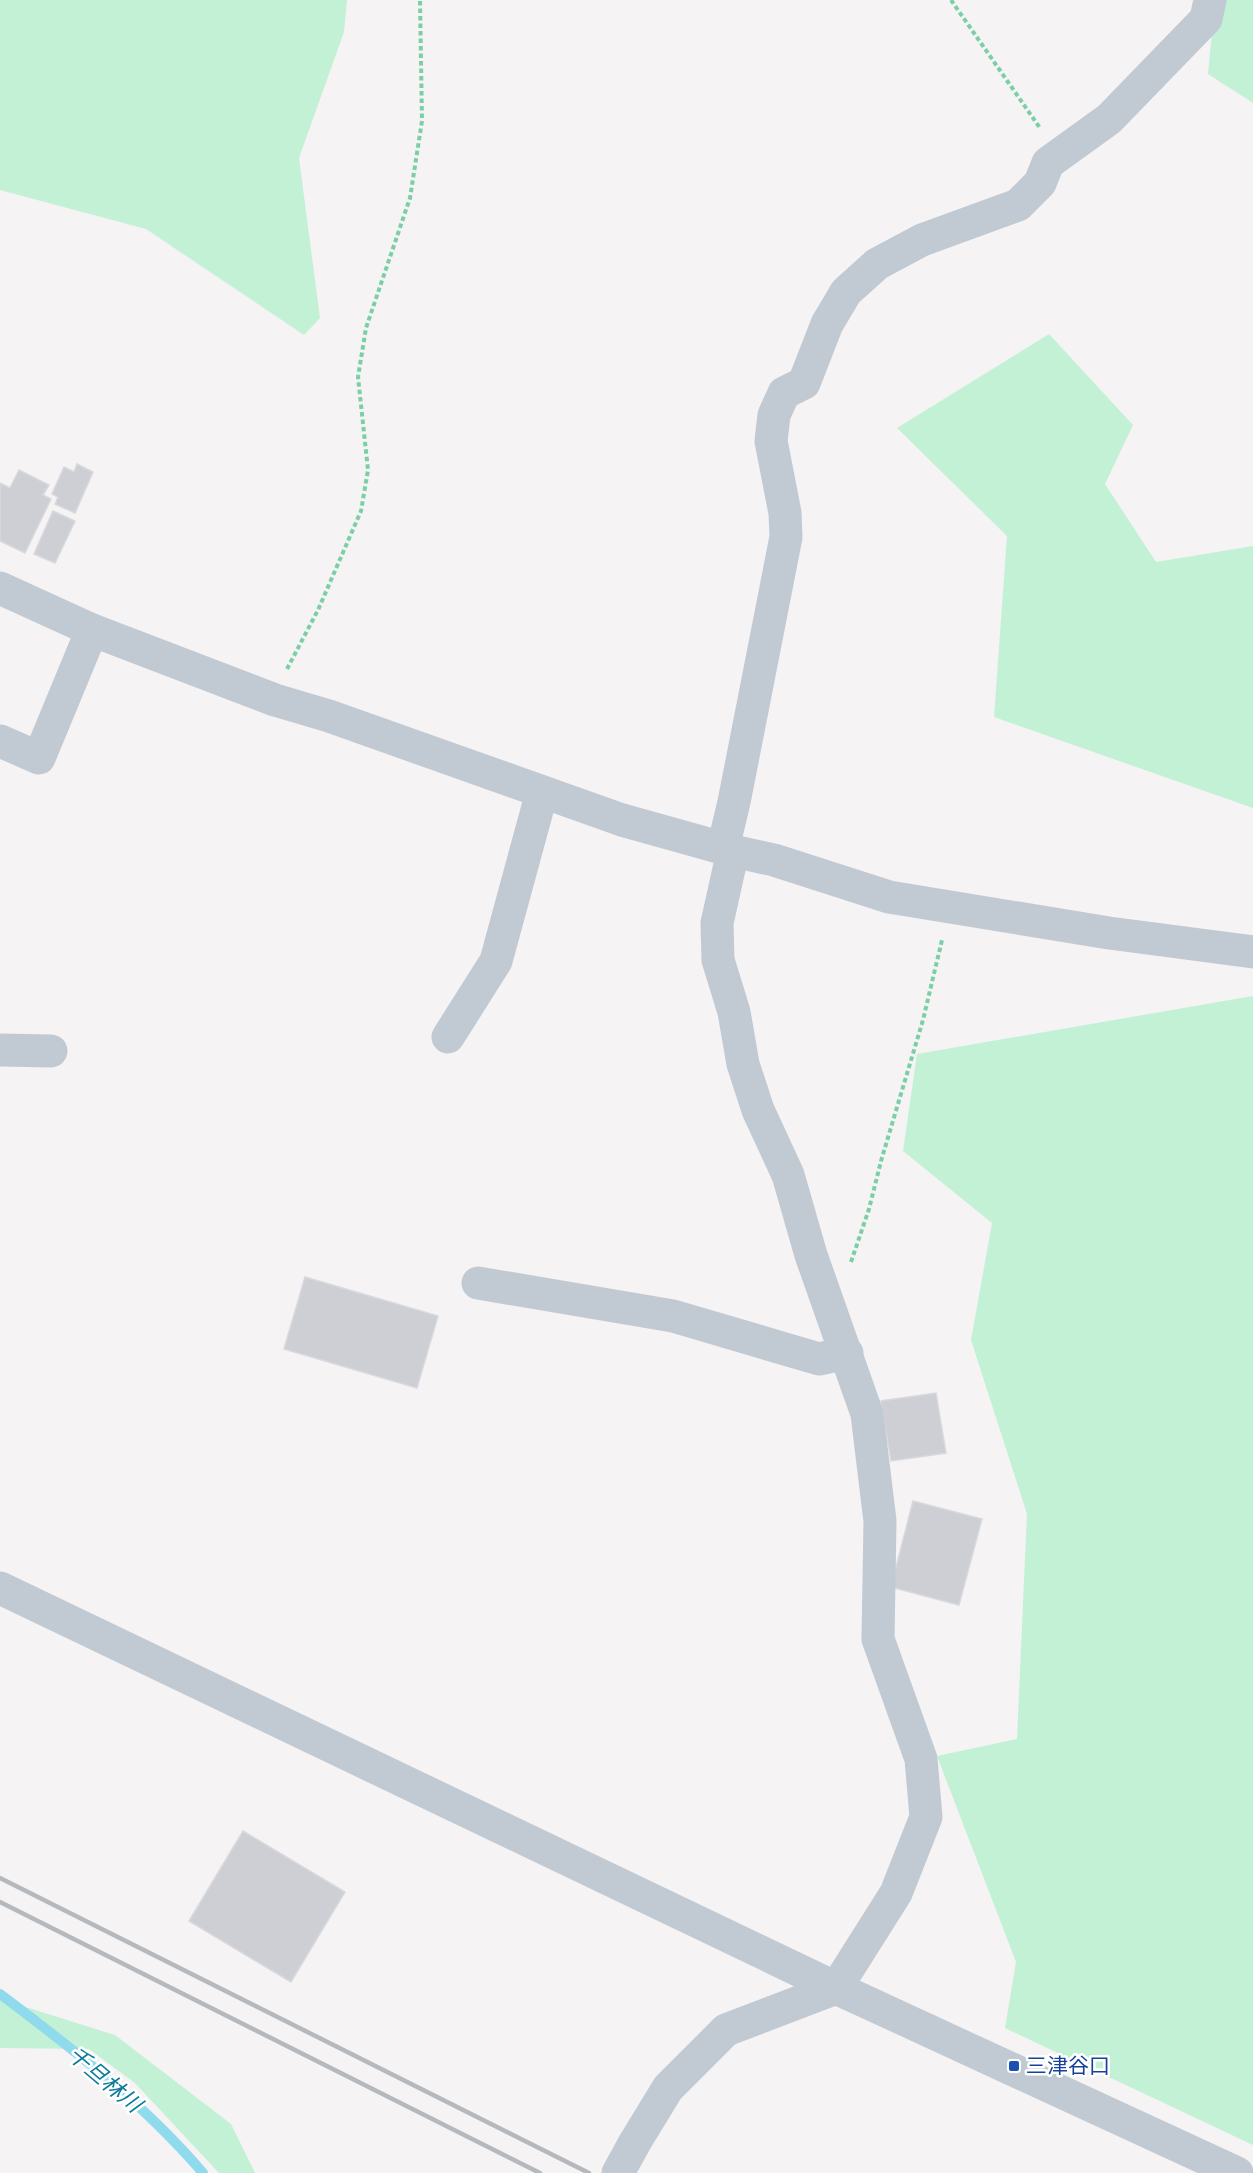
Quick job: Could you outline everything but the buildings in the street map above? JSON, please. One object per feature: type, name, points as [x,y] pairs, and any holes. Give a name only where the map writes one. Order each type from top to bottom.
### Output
[{"type":"street","points":[[618,2173],[668,2088],[726,2030],[836,1988],[896,1893],[926,1817],[921,1759],[878,1639],[880,1521],[867,1414],[811,1255],[788,1175],[758,1110],[743,1064],[734,1012],[718,960],[717,923],[734,802],[786,537],[785,513],[771,441],[774,415],[784,393],[804,384],[827,324],[846,292],[877,264],[922,240],[1018,206],[1040,183],[1048,163],[1109,119],[1206,19],[1210,0]]},
{"type":"street","points":[[0,588],[92,630],[275,700],[329,716],[622,820],[774,860],[889,897],[1109,933],[1253,952]]},
{"type":"street","points":[[0,741],[39,758],[92,630]]},
{"type":"street","points":[[448,1037],[496,961],[542,792]]},
{"type":"street","points":[[0,1050],[51,1051]]},
{"type":"street","points":[[478,1283],[673,1316],[819,1359],[847,1353]]},
{"type":"street","points":[[0,1588],[836,1988],[1237,2173]]},
{"type":"path","points":[[275,700],[284,676],[318,610],[361,511],[368,470],[358,377],[366,328],[410,198],[422,121],[420,0]]},
{"type":"path","points":[[951,0],[1039,124],[1048,146],[1048,163]]},
{"type":"path","points":[[826,1296],[841,1290],[869,1209],[923,1020],[950,907]]},
{"type":"green space","points":[[0,0],[347,0],[344,32],[299,158],[320,318],[304,335],[146,229],[0,190]]},
{"type":"green space","points":[[1215,0],[1253,0],[1253,103],[1208,74]]},
{"type":"green space","points":[[1049,334],[1133,425],[1105,484],[1156,562],[1253,546],[1253,808],[994,717],[1007,536],[897,428]]},
{"type":"green space","points":[[1253,996],[1253,2145],[1005,2028],[1016,1962],[937,1756],[1017,1739],[1027,1514],[971,1340],[992,1223],[903,1151],[917,1054]]},
{"type":"green space","points":[[0,1999],[115,2035],[231,2124],[255,2173],[219,2173],[135,2083],[89,2049],[0,2048]]},
{"type":"waterway","name":"千旦林川","points":[[0,1994],[54,2035],[132,2100],[203,2173]]},
{"type":"railway","points":[[0,1878],[589,2173]]},
{"type":"railway","points":[[0,1902],[540,2173]]},
{"type":"place","name":"三津谷口","points":[[1014,2066]]}]
